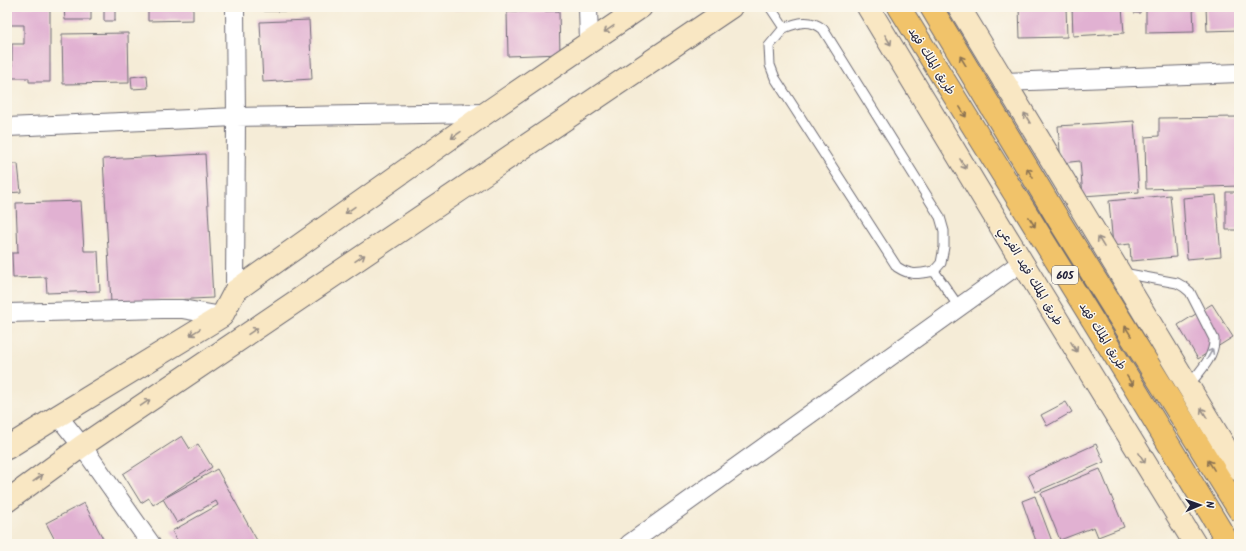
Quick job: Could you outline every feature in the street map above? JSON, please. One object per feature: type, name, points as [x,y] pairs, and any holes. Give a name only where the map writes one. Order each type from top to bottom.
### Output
[{"type":"highway","name":"طريق الملك فهد","points":[[899,7],[1134,387],[1229,544]]},
{"type":"highway","name":"طريق الملك فهد","points":[[931,7],[1059,220],[1239,510]]},
{"type":"street","points":[[7,448],[222,316],[235,290],[235,7]]},
{"type":"street","points":[[588,7],[589,42]]},
{"type":"street","points":[[235,290],[486,113],[641,7]]},
{"type":"street","points":[[7,501],[82,446],[732,7]]},
{"type":"street","name":"طريق الملك فهد الفرعي","points":[[868,7],[1195,544]]},
{"type":"street","points":[[959,7],[1188,386],[1232,447],[1239,470]]},
{"type":"street","points":[[1005,82],[1239,73]]},
{"type":"street","points":[[7,127],[236,117],[486,113]]},
{"type":"street","points":[[629,544],[1022,262]]},
{"type":"street","points":[[7,313],[176,309],[222,316]]},
{"type":"street","points":[[58,416],[82,446],[151,544]]},
{"type":"lane","points":[[770,7],[784,28]]},
{"type":"lane","points":[[809,22],[823,29],[936,210],[940,217],[944,231],[941,263],[934,271],[917,275],[906,272],[897,267],[775,78],[770,65],[769,46],[784,28],[809,22]]},
{"type":"lane","points":[[934,271],[959,307]]},
{"type":"lane","points":[[1118,272],[1177,283],[1190,292],[1214,339],[1214,345],[1212,353],[1188,386]]},
{"type":"building","points":[[7,7],[50,7],[50,82],[29,82],[29,78],[12,78],[12,44],[24,44],[24,25],[7,25]]},
{"type":"building","points":[[64,7],[91,7],[91,20],[65,20]]},
{"type":"building","points":[[104,7],[115,7],[115,21],[104,21]]},
{"type":"building","points":[[148,7],[193,7],[193,20],[148,21]]},
{"type":"building","points":[[264,7],[307,7],[307,11],[264,11]]},
{"type":"building","points":[[454,7],[491,7],[491,8],[454,10]]},
{"type":"building","points":[[1019,7],[1066,7],[1067,37],[1020,38]]},
{"type":"building","points":[[1072,7],[1122,7],[1124,33],[1073,36]]},
{"type":"building","points":[[1133,7],[1140,7],[1140,13],[1134,13]]},
{"type":"building","points":[[1146,7],[1193,7],[1194,32],[1146,33]]},
{"type":"building","points":[[1206,7],[1239,7],[1239,30],[1207,31]]},
{"type":"building","points":[[559,11],[560,54],[508,56],[507,12]]},
{"type":"building","points":[[309,20],[312,79],[263,82],[260,22]]},
{"type":"building","points":[[128,33],[129,83],[63,84],[62,34]]},
{"type":"building","points":[[147,75],[148,88],[132,89],[131,77]]},
{"type":"building","points":[[1239,117],[1239,186],[1146,189],[1145,137],[1159,136],[1159,118]]},
{"type":"building","points":[[1134,121],[1139,192],[1083,196],[1080,161],[1061,163],[1058,126]]},
{"type":"building","points":[[205,154],[213,298],[111,303],[103,159]]},
{"type":"building","points":[[7,164],[18,164],[21,192],[7,193]]},
{"type":"building","points":[[1226,192],[1239,192],[1239,230],[1226,230]]},
{"type":"building","points":[[1170,195],[1176,257],[1131,261],[1130,244],[1113,246],[1109,201]]},
{"type":"building","points":[[1216,195],[1221,256],[1187,259],[1183,198]]},
{"type":"building","points":[[81,201],[84,251],[98,251],[100,291],[47,293],[46,277],[13,278],[12,253],[18,253],[16,203]]},
{"type":"building","points":[[1212,304],[1233,337],[1198,359],[1178,325]]},
{"type":"building","points":[[1066,402],[1072,412],[1047,426],[1041,415]]},
{"type":"building","points":[[182,436],[190,449],[198,444],[212,467],[153,505],[149,498],[141,503],[123,474]]},
{"type":"building","points":[[1096,444],[1104,462],[1036,492],[1028,475]]},
{"type":"building","points":[[217,469],[259,544],[179,544],[172,531],[218,505],[216,501],[177,523],[163,499]]},
{"type":"building","points":[[1100,469],[1124,527],[1098,537],[1094,527],[1060,540],[1041,493]]},
{"type":"building","points":[[1035,496],[1053,544],[1037,544],[1022,501]]},
{"type":"building","points":[[84,503],[106,544],[57,544],[46,523]]}]
